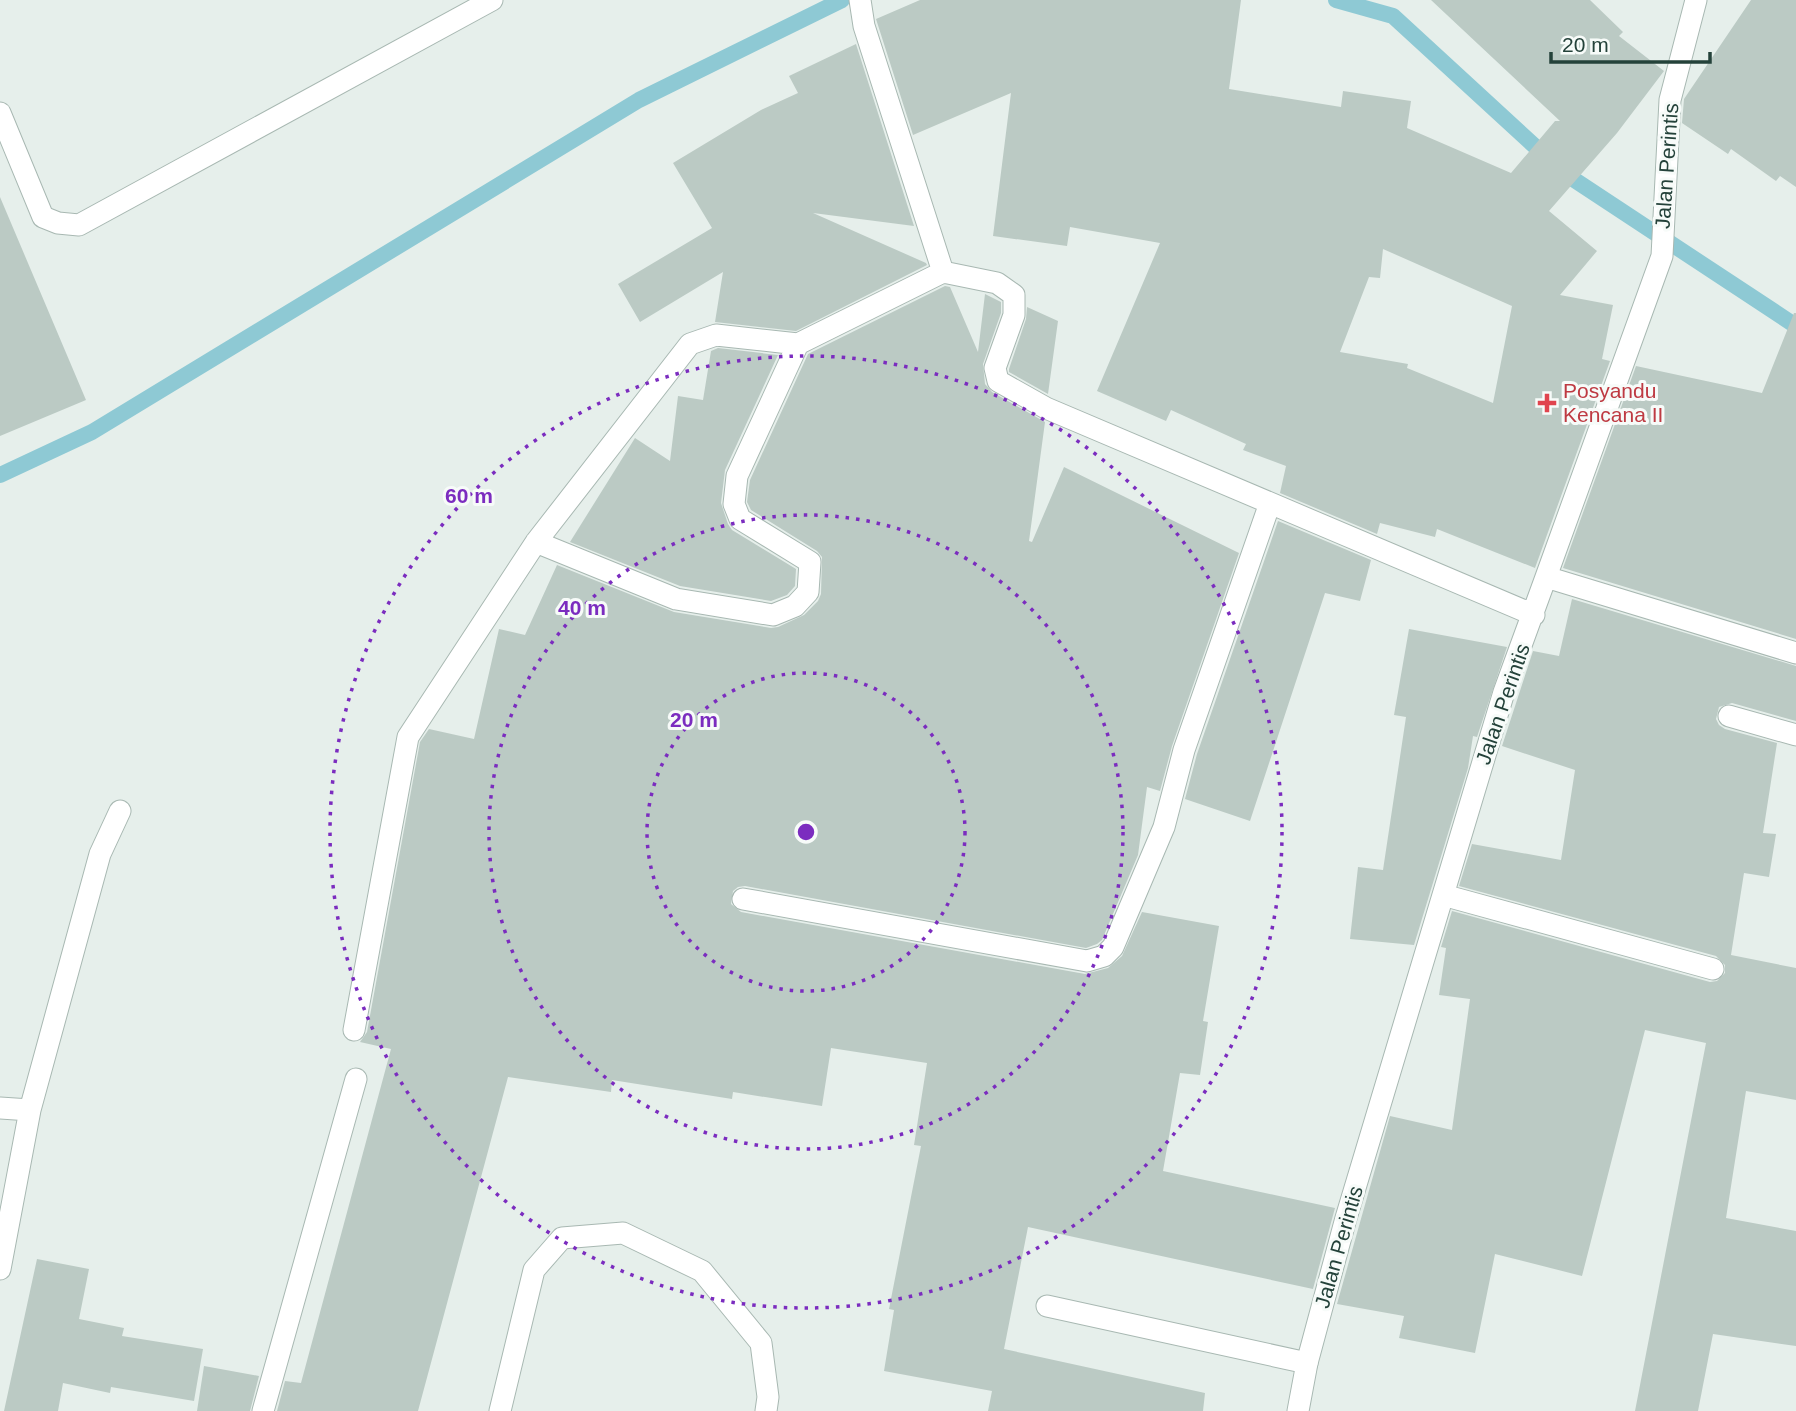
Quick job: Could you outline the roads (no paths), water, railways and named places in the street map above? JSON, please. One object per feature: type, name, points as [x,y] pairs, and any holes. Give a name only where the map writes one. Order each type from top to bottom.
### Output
[{"type":"street","points":[[0,113],[43,217],[58,223],[79,225],[492,0]]},
{"type":"street","points":[[860,0],[864,26],[943,272]]},
{"type":"street","name":"Jalan Perintis","points":[[1298,1411],[1307,1363],[1346,1218],[1503,692],[1534,615],[1539,592],[1662,256],[1670,100],[1696,0]]},
{"type":"street","points":[[354,1030],[408,737],[536,542],[690,344],[716,335],[799,344],[943,272],[997,283],[1014,295],[1014,315],[995,368],[998,381],[1005,387],[1045,408],[1534,615]]},
{"type":"street","points":[[536,542],[676,599],[773,615],[795,606],[808,592],[810,562],[740,519],[734,504],[737,476],[799,344]]},
{"type":"street","points":[[743,899],[1087,961],[1104,956],[1113,947],[1164,827],[1184,750],[1270,503]]},
{"type":"street","points":[[1546,577],[1796,653]]},
{"type":"street","points":[[1730,716],[1796,735]]},
{"type":"street","points":[[0,1269],[3,1234],[30,1110],[100,854],[120,811]]},
{"type":"street","points":[[1443,895],[1713,969]]},
{"type":"street","points":[[263,1411],[356,1079]]},
{"type":"street","points":[[0,1108],[30,1110]]},
{"type":"street","points":[[500,1411],[534,1270],[562,1238],[623,1233],[702,1271],[761,1343],[768,1397],[766,1411]]},
{"type":"street","points":[[1047,1306],[1307,1363]]},
{"type":"waterway","points":[[0,475],[92,432],[639,100],[842,0]]},
{"type":"waterway","points":[[1336,0],[1393,16],[1564,173],[1796,326]]},
{"type":"place","name":"Posyandu Kencana II","points":[[1547,403]]}]
